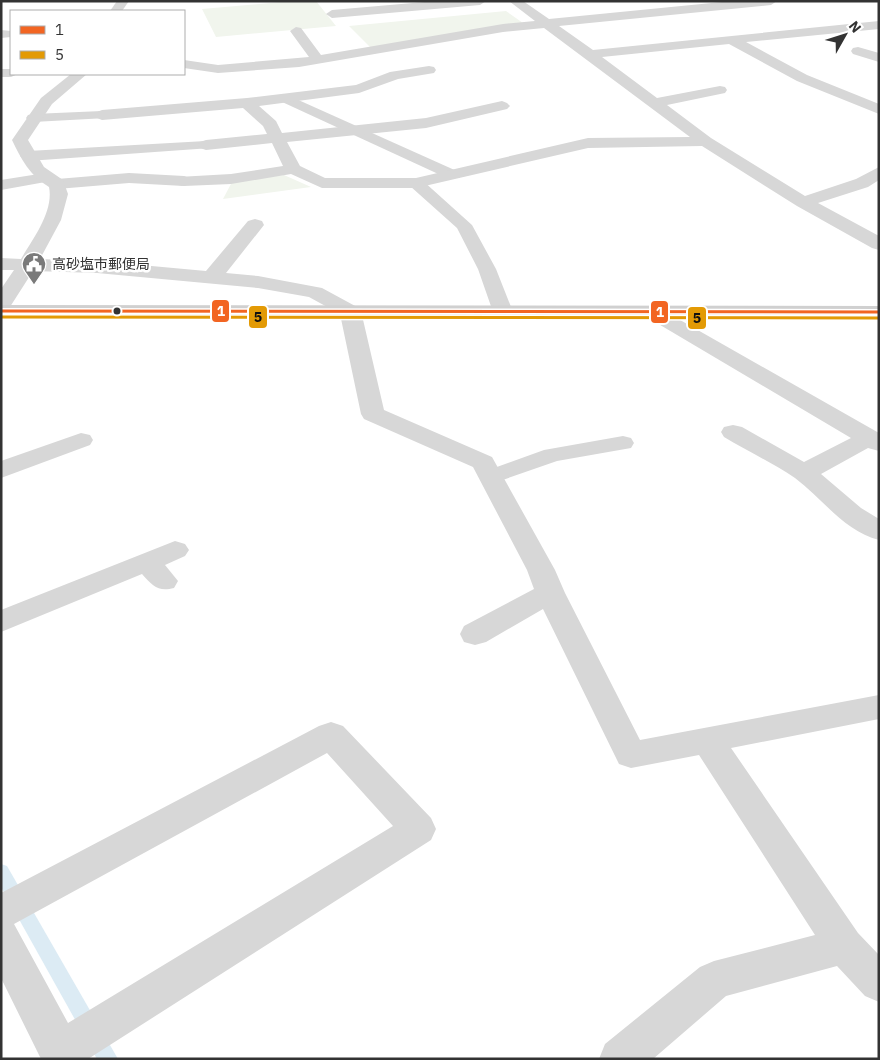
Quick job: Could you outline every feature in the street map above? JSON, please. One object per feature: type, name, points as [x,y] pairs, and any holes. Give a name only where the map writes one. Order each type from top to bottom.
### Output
[{"type":"main road","points":[[1,311],[879,312]]},
{"type":"street","points":[[332,14],[480,1]]},
{"type":"street","points":[[185,64],[218,69],[318,60],[504,28],[770,1]]},
{"type":"street","points":[[519,4],[590,54],[705,140],[803,202],[879,244]]},
{"type":"street","points":[[519,4],[543,5]]},
{"type":"street","points":[[590,54],[739,38],[877,27]]},
{"type":"street","points":[[296,31],[318,60]]},
{"type":"street","points":[[568,38],[587,37]]},
{"type":"street","points":[[739,38],[802,78],[879,109]]},
{"type":"street","points":[[858,50],[879,58]]},
{"type":"street","points":[[102,115],[129,117],[360,89],[391,73],[429,70]]},
{"type":"street","points":[[20,140],[32,118],[46,100],[74,75]]},
{"type":"street","points":[[654,103],[720,90]]},
{"type":"street","points":[[247,103],[270,124],[293,169]]},
{"type":"street","points":[[206,145],[355,130],[406,129],[441,120],[471,109],[502,106]]},
{"type":"street","points":[[1,141],[20,140]]},
{"type":"street","points":[[1,306],[13,264],[45,234],[56,213],[59,195],[51,181],[34,167],[20,140]]},
{"type":"street","points":[[184,181],[232,179],[293,169],[322,182],[416,183],[588,143],[681,143],[705,140]]},
{"type":"street","points":[[803,202],[862,183],[879,172]]},
{"type":"street","points":[[212,277],[255,225]]},
{"type":"street","points":[[13,264],[97,266],[258,282],[315,292],[350,312],[373,414],[483,462],[541,570],[550,593],[631,755],[879,707]]},
{"type":"street","points":[[652,312],[874,441]]},
{"type":"street","points":[[733,432],[804,474],[851,514],[879,531]]},
{"type":"street","points":[[1,470],[81,440]]},
{"type":"street","points":[[804,474],[874,441]]},
{"type":"street","points":[[1,622],[156,571],[174,550]]},
{"type":"street","points":[[475,634],[550,593]]},
{"type":"street","points":[[1,912],[331,735],[418,829],[62,1055],[1,937]]},
{"type":"street","points":[[708,741],[844,946],[879,983]]},
{"type":"street","points":[[620,1059],[714,980],[844,946]]},
{"type":"lane","points":[[285,98],[453,175]]},
{"type":"lane","points":[[32,118],[102,115]]},
{"type":"lane","points":[[28,156],[206,145]]},
{"type":"lane","points":[[1,185],[129,178],[184,181]]},
{"type":"lane","points":[[416,183],[464,225],[487,269],[503,312]]},
{"type":"lane","points":[[491,477],[552,456],[623,443]]},
{"type":"shaded area","points":[[292,1],[316,1],[336,26],[216,37],[202,9]]},
{"type":"shaded area","points":[[506,11],[523,23],[372,49],[349,26]]},
{"type":"shaded area","points":[[284,175],[311,187],[223,199],[232,182]]},
{"type":"waterway","points":[[1,871],[108,1059]]},
{"type":"transit line","name":"1","points":[[1,311],[879,312]]},
{"type":"transit line","name":"5","points":[[1,317],[879,318]]},
{"type":"place","name":"高砂塩市郵便局","points":[[34,285]]}]
